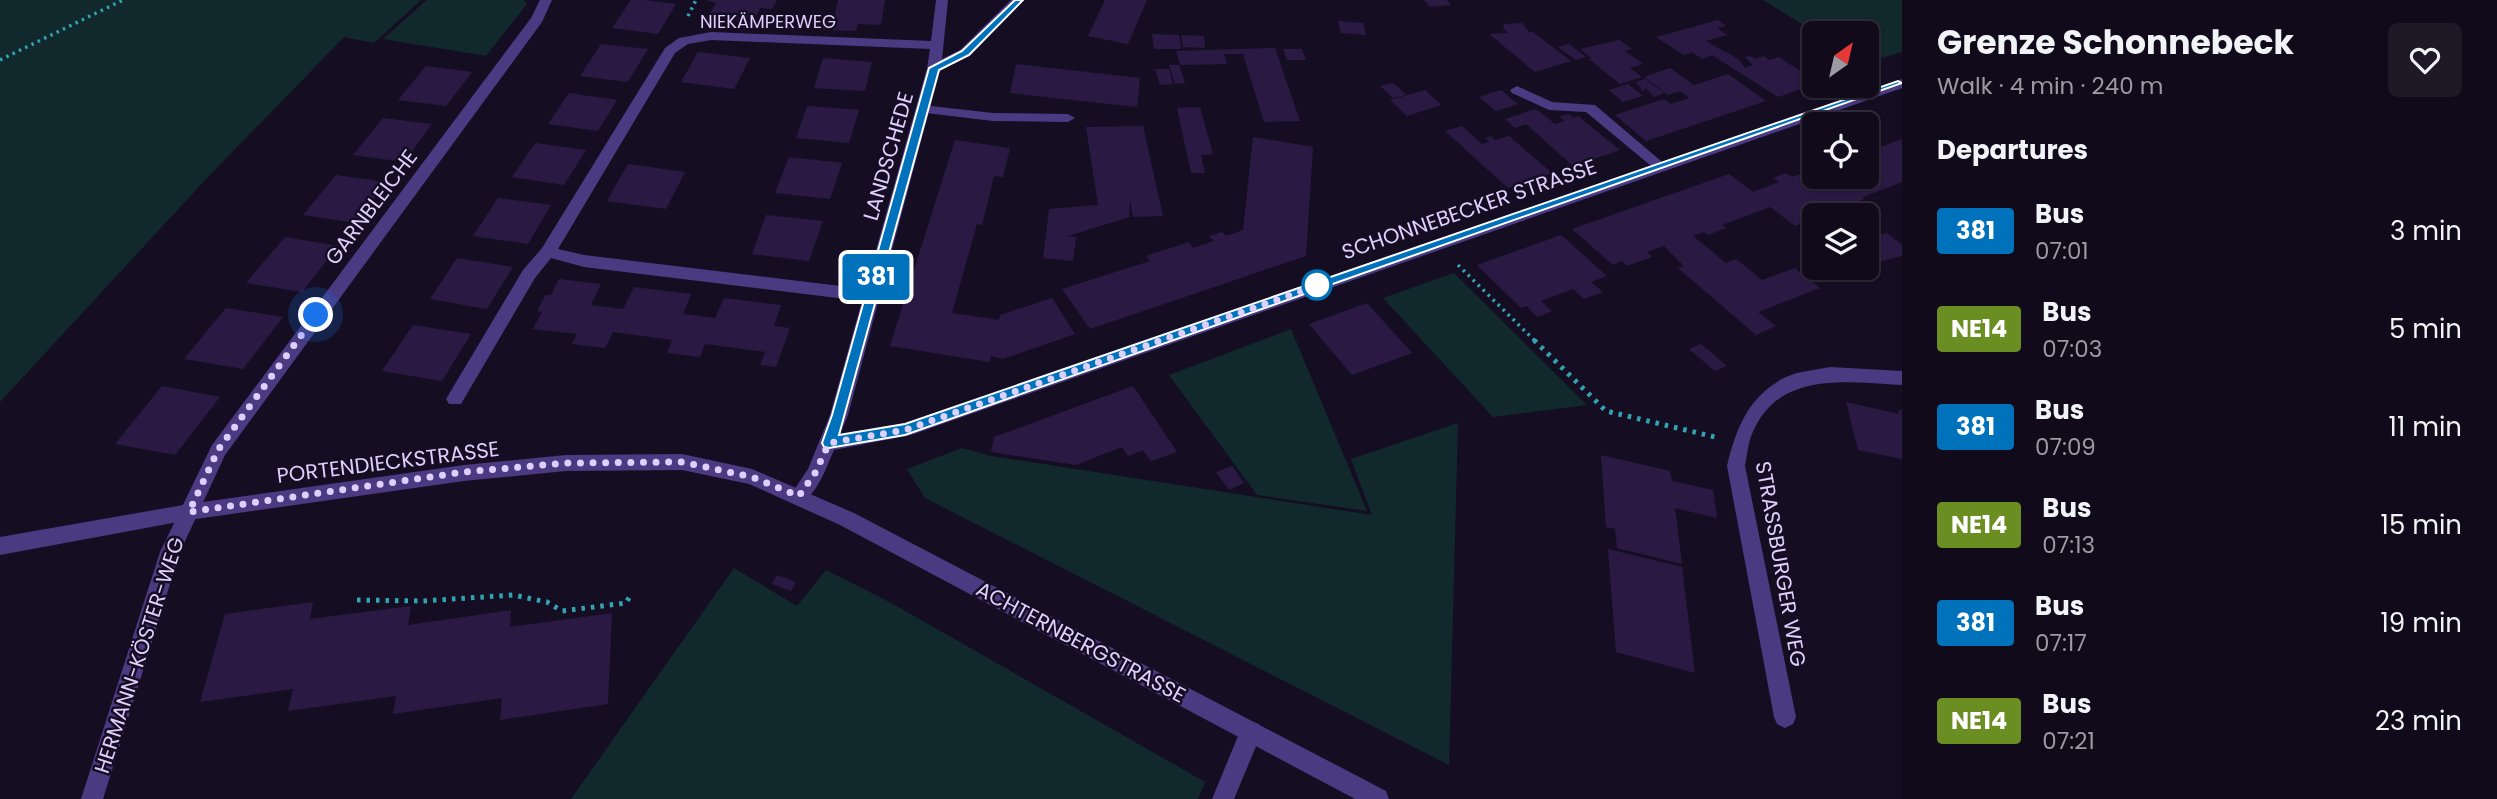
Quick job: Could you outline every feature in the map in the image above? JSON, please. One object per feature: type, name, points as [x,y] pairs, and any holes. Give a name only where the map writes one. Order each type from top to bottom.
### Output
[{"type":"street","name":"GARNBLEICHE","points":[[189,512],[218,450],[537,19],[546,0]]},
{"type":"street","name":"LANDSCHEDE","points":[[829,443],[934,68],[942,0]]},
{"type":"street","points":[[934,68],[965,53],[1018,0]]},
{"type":"street","name":"NIEKÄMPERWEG","points":[[455,399],[529,274],[548,252],[670,51],[684,41],[711,36],[936,45]]},
{"type":"street","name":"SCHONNEBECKER STRASSE","points":[[829,443],[905,430],[1902,83]]},
{"type":"street","points":[[1517,90],[1549,106],[1590,108],[1661,167]]},
{"type":"street","points":[[922,109],[993,117],[1068,118]]},
{"type":"street","points":[[548,252],[584,261],[871,296]]},
{"type":"street","name":"STRASSBURGER WEG","points":[[1785,717],[1736,466],[1744,432],[1765,401],[1792,382],[1830,374],[1902,377]]},
{"type":"street","points":[[791,493],[815,473],[829,443]]},
{"type":"street","name":"PORTENDIECKSTRASSE","points":[[0,546],[189,512],[464,472],[566,463],[682,462],[752,477],[791,493]]},
{"type":"street","name":"ACHTERNBERGSTRASSE","points":[[791,493],[1378,799]]},
{"type":"street","name":"HERMANN-KÖSTER-WEG","points":[[92,799],[170,552],[189,512]]},
{"type":"street","points":[[1223,799],[1251,732]]},
{"type":"path","points":[[0,60],[123,0]]},
{"type":"path","points":[[1437,244],[1606,411],[1741,444]]},
{"type":"path","points":[[357,600],[425,601],[510,595],[548,600],[562,611],[626,603],[631,594]]},
{"type":"green space","points":[[0,0],[421,0],[374,43],[344,37],[207,178],[0,402]]},
{"type":"green space","points":[[427,0],[523,0],[527,4],[486,56],[383,39]]},
{"type":"green space","points":[[1763,0],[1902,0],[1902,52],[1880,58],[1880,21],[1802,21],[1802,24]]},
{"type":"green space","points":[[1454,273],[1587,405],[1493,417],[1383,298]]},
{"type":"green space","points":[[1291,329],[1367,511],[1257,495],[1169,375]]},
{"type":"green space","points":[[1458,423],[1449,765],[925,498],[907,469],[962,448],[991,456],[1372,515],[1351,459]]},
{"type":"green space","points":[[734,568],[797,606],[826,570],[893,604],[1205,782],[1198,799],[571,799]]},
{"type":"building","points":[[631,0],[676,4],[658,34],[612,28]]},
{"type":"building","points":[[706,0],[777,0],[772,9],[760,8],[753,22],[708,17],[716,3]]},
{"type":"building","points":[[838,0],[885,0],[881,25],[858,24],[856,31],[817,30],[819,23],[833,23]]},
{"type":"building","points":[[1105,0],[1147,0],[1128,44],[1088,36]]},
{"type":"building","points":[[1424,0],[1447,0],[1451,5],[1430,7]]},
{"type":"building","points":[[1718,20],[1726,26],[1717,28],[1727,35],[1706,41],[1738,59],[1745,68],[1753,65],[1745,57],[1756,59],[1764,56],[1769,60],[1779,57],[1802,72],[1802,89],[1778,97],[1712,55],[1702,59],[1692,52],[1684,55],[1656,37]]},
{"type":"building","points":[[1338,21],[1363,23],[1366,35],[1341,33]]},
{"type":"building","points":[[1522,23],[1529,32],[1533,32],[1571,61],[1535,72],[1489,34],[1508,33],[1503,28],[1504,24]]},
{"type":"building","points":[[1152,34],[1179,35],[1181,49],[1154,49]]},
{"type":"building","points":[[1181,35],[1204,36],[1205,48],[1183,47]]},
{"type":"building","points":[[1619,40],[1632,49],[1625,51],[1643,64],[1630,68],[1642,77],[1620,84],[1580,49]]},
{"type":"building","points":[[601,44],[648,49],[628,82],[580,76]]},
{"type":"building","points":[[1569,44],[1586,57],[1576,60],[1558,47]]},
{"type":"building","points":[[1275,48],[1300,121],[1264,122],[1243,54],[1224,54],[1227,64],[1180,65],[1176,51]]},
{"type":"building","points":[[1283,49],[1302,49],[1306,60],[1287,60]]},
{"type":"building","points":[[698,52],[750,58],[734,89],[681,82]]},
{"type":"building","points":[[823,58],[872,62],[865,91],[814,88]]},
{"type":"building","points":[[1016,64],[1140,78],[1137,107],[1010,93]]},
{"type":"building","points":[[1169,65],[1179,65],[1185,83],[1175,84]]},
{"type":"building","points":[[426,66],[472,72],[446,106],[398,100]]},
{"type":"building","points":[[1670,68],[1694,85],[1728,74],[1766,101],[1646,141],[1615,115],[1664,99],[1671,104],[1689,98],[1680,91],[1668,95],[1644,77]]},
{"type":"building","points":[[1155,69],[1169,69],[1173,84],[1160,85]]},
{"type":"building","points":[[1645,79],[1664,93],[1654,97],[1646,88],[1643,91],[1636,82]]},
{"type":"building","points":[[1393,83],[1406,95],[1393,98],[1380,86]]},
{"type":"building","points":[[1628,84],[1643,96],[1623,102],[1609,90]]},
{"type":"building","points":[[1425,90],[1441,105],[1407,116],[1390,100]]},
{"type":"building","points":[[1501,90],[1518,104],[1496,111],[1479,97]]},
{"type":"building","points":[[569,93],[617,100],[598,131],[548,124]]},
{"type":"building","points":[[807,106],[859,110],[849,143],[796,138]]},
{"type":"building","points":[[1200,107],[1213,154],[1201,155],[1205,173],[1191,173],[1177,108]]},
{"type":"building","points":[[1536,109],[1555,124],[1565,121],[1559,117],[1569,114],[1574,118],[1578,116],[1620,150],[1573,166],[1526,124],[1515,128],[1505,119]]},
{"type":"building","points":[[383,118],[432,124],[404,162],[353,155]]},
{"type":"building","points":[[1143,126],[1163,216],[1133,217],[1130,200],[1129,217],[1068,236],[1076,237],[1073,261],[1043,258],[1049,209],[1098,205],[1086,127]]},
{"type":"building","points":[[1462,126],[1482,144],[1489,142],[1485,138],[1491,136],[1495,140],[1509,136],[1552,173],[1508,188],[1445,131]]},
{"type":"building","points":[[1253,137],[1313,147],[1306,256],[1090,329],[1062,289],[1150,261],[1146,256],[1189,242],[1193,248],[1214,241],[1209,236],[1222,232],[1226,236],[1243,230]]},
{"type":"building","points":[[1902,139],[1902,182],[1852,203],[1802,203],[1802,223],[1795,226],[1770,207],[1722,225],[1726,228],[1708,235],[1704,232],[1693,236],[1726,263],[1736,259],[1762,280],[1795,268],[1802,274],[1802,280],[1810,280],[1820,288],[1758,312],[1776,326],[1756,335],[1678,268],[1684,266],[1664,246],[1647,252],[1652,257],[1627,266],[1622,261],[1613,265],[1572,229],[1729,174],[1753,192],[1779,182],[1773,178],[1786,173],[1792,177],[1802,174],[1802,189],[1879,189],[1879,148]]},
{"type":"building","points":[[955,140],[1010,148],[1003,177],[994,176],[982,225],[977,224],[952,313],[999,320],[1000,315],[1052,298],[1075,334],[1003,359],[991,356],[990,362],[890,346]]},
{"type":"building","points":[[535,143],[586,150],[564,185],[512,177]]},
{"type":"building","points":[[789,157],[842,163],[830,199],[775,193]]},
{"type":"building","points":[[628,164],[685,172],[666,209],[607,201]]},
{"type":"building","points":[[336,175],[387,182],[355,223],[303,215]]},
{"type":"building","points":[[498,198],[551,205],[528,244],[473,236]]},
{"type":"building","points":[[766,215],[823,221],[809,261],[752,254]]},
{"type":"building","points":[[1887,233],[1902,245],[1902,256],[1879,262],[1879,235]]},
{"type":"building","points":[[1561,235],[1607,276],[1591,282],[1603,292],[1584,299],[1573,289],[1541,301],[1552,311],[1537,317],[1527,306],[1521,308],[1477,265]]},
{"type":"building","points":[[285,237],[338,246],[302,292],[246,283]]},
{"type":"building","points":[[457,258],[513,267],[487,309],[430,299]]},
{"type":"building","points":[[559,279],[601,284],[591,305],[623,309],[634,287],[691,294],[683,314],[715,318],[724,298],[781,305],[774,326],[790,328],[776,367],[760,365],[765,352],[705,344],[700,357],[667,353],[672,340],[613,332],[605,348],[572,344],[577,334],[533,329],[542,312],[537,311],[545,295],[551,295]]},
{"type":"building","points":[[1367,303],[1412,353],[1352,375],[1309,324]]},
{"type":"building","points":[[226,308],[283,317],[243,369],[184,359]]},
{"type":"building","points":[[413,325],[471,334],[442,381],[382,371]]},
{"type":"building","points":[[1701,344],[1727,366],[1715,371],[1689,349]]},
{"type":"building","points":[[162,386],[220,397],[175,455],[115,444]]},
{"type":"building","points":[[1133,386],[1177,452],[1151,461],[1143,450],[1128,456],[1122,447],[1076,465],[991,452],[994,437]]},
{"type":"building","points":[[1846,402],[1899,414],[1898,410],[1902,410],[1902,459],[1858,450]]},
{"type":"building","points":[[1601,455],[1670,471],[1672,481],[1713,490],[1717,518],[1675,508],[1682,564],[1617,548],[1615,529],[1606,527]]},
{"type":"building","points":[[1232,466],[1244,483],[1229,490],[1216,472]]},
{"type":"building","points":[[1608,549],[1682,567],[1695,673],[1616,652]]},
{"type":"building","points":[[777,575],[796,582],[791,591],[772,584]]},
{"type":"building","points":[[313,602],[310,619],[411,606],[408,625],[511,610],[510,627],[612,613],[608,704],[500,720],[502,698],[393,714],[396,696],[288,711],[293,689],[200,702],[225,614]]},
{"type":"bus line","name":"381","points":[[1018,0],[965,53],[934,68],[829,443],[905,430],[1902,83]]},
{"type":"route","points":[[316,315],[218,450],[189,512],[464,472],[566,463],[682,462],[752,477],[799,496],[815,473],[829,443],[905,430],[1328,282],[1317,285]]}]
